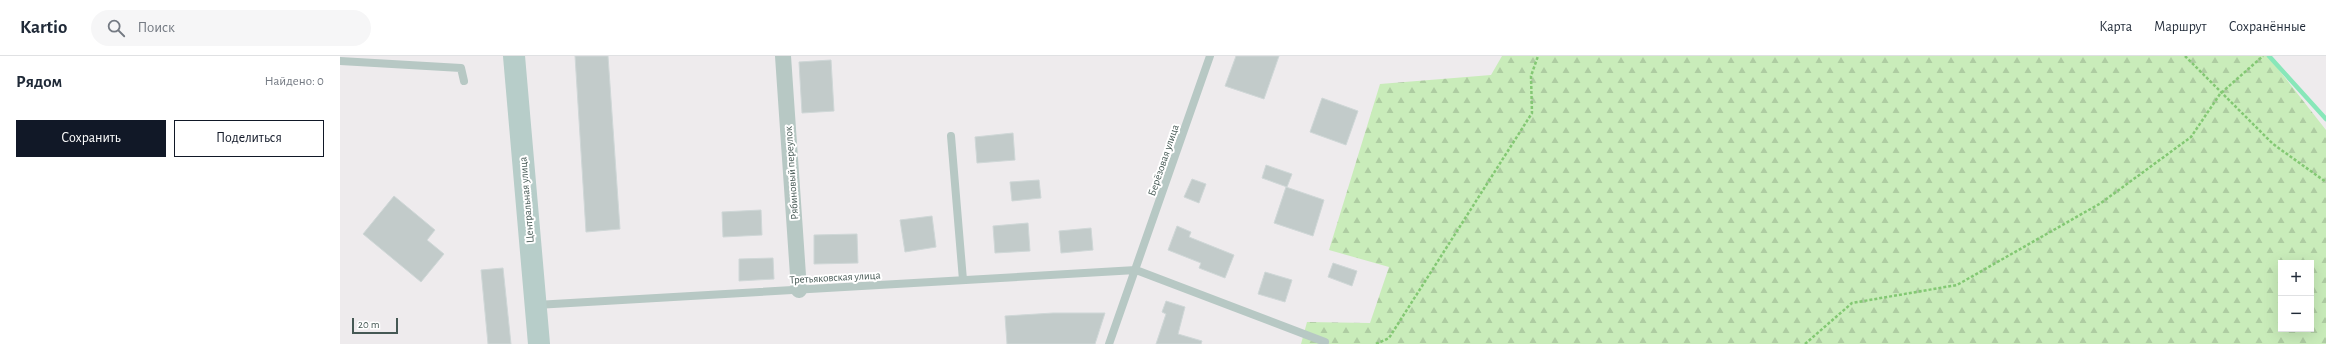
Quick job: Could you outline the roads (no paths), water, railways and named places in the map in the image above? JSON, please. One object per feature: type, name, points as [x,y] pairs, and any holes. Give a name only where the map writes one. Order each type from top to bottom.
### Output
[{"type":"street","name":"Центральная улица","points":[[514,56],[535,305],[540,344]]},
{"type":"street","name":"Рябиновый переулок","points":[[783,56],[799,290]]},
{"type":"lane","name":"Берёзовая улица","points":[[1109,344],[1210,56]]},
{"type":"lane","points":[[340,61],[461,68],[464,81]]},
{"type":"lane","points":[[951,136],[963,280]]},
{"type":"lane","name":"Третьяковская улица","points":[[535,305],[1136,270]]},
{"type":"lane","points":[[1136,270],[1324,342]]},
{"type":"waterway","points":[[2269,56],[2326,119]]}]
